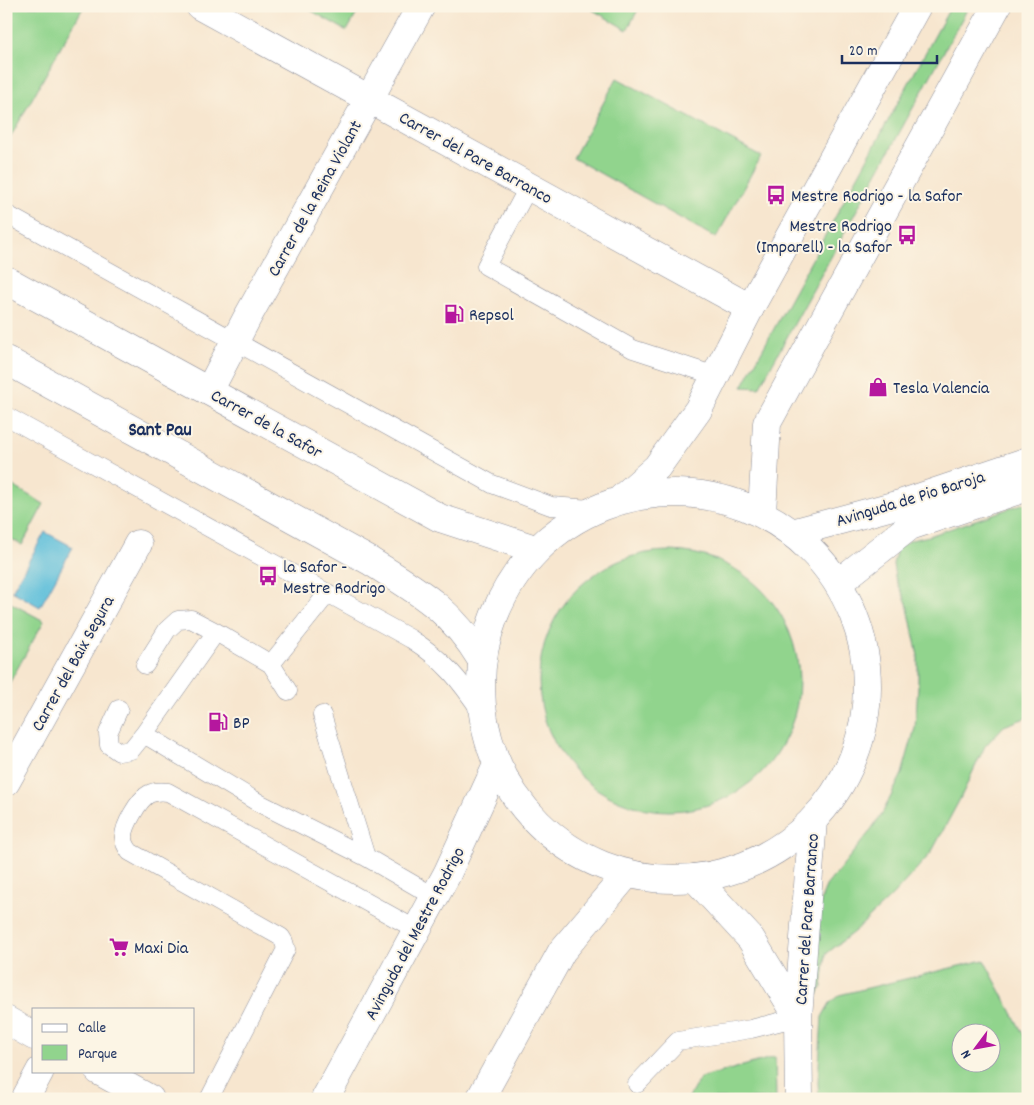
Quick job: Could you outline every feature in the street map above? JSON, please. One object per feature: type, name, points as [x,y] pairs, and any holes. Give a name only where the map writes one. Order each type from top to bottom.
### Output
[{"type":"main road","name":"Carrer del Pare Barranco","points":[[200,6],[750,308]]},
{"type":"main road","name":"Carrer de la Reina Violant","points":[[209,391],[247,318],[420,6]]},
{"type":"main road","points":[[622,498],[657,467],[698,410],[750,308],[918,6]]},
{"type":"main road","points":[[762,513],[767,424],[997,6]]},
{"type":"main road","name":"Carrer de la Safor","points":[[6,280],[440,518],[535,549]]},
{"type":"main road","points":[[6,360],[370,561],[404,582],[431,599],[452,618],[468,638],[481,659]]},
{"type":"main road","name":"Avinguda de Pio Baroja","points":[[792,533],[900,504],[1028,461]]},
{"type":"main road","name":"Avinguda de Pio Baroja","points":[[838,583],[910,526],[1028,487]]},
{"type":"main road","points":[[658,492],[693,493],[729,500],[762,513],[792,533],[817,556],[838,583],[856,622],[866,663],[866,706],[857,747],[840,786],[813,820],[788,842],[760,860],[728,872],[695,878],[661,879],[627,874],[586,858],[549,834],[519,802],[497,764],[482,712],[481,659],[488,628],[500,599],[516,572],[535,549],[591,509],[622,498],[658,492]]},
{"type":"main road","name":"Carrer del Baix Segura","points":[[6,782],[138,544]]},
{"type":"main road","name":"Avinguda del Mestre Rodrigo","points":[[325,1099],[447,874],[497,764]]},
{"type":"main road","name":"Carrer del Pare Barranco","points":[[799,1099],[798,1017],[813,820]]},
{"type":"main road","points":[[480,1099],[562,951],[627,874]]},
{"type":"main road","name":"Carrer del Pare Barranco","points":[[695,878],[751,939],[798,1017]]},
{"type":"main road","points":[[6,1020],[32,1035]]},
{"type":"main road","points":[[25,1099],[39,1072]]},
{"type":"main road","points":[[102,1072],[150,1099]]},
{"type":"lane","points":[[529,186],[486,266],[633,349],[716,376]]},
{"type":"lane","points":[[6,214],[492,484],[552,506],[591,509]]},
{"type":"lane","points":[[6,416],[424,648],[454,674],[482,712]]},
{"type":"lane","points":[[271,664],[328,594]]},
{"type":"lane","points":[[145,665],[167,630],[178,620],[191,619],[271,664],[288,691]]},
{"type":"lane","points":[[119,709],[108,733],[109,745],[119,752],[131,750],[144,734],[216,632]]},
{"type":"lane","points":[[322,715],[366,857]]},
{"type":"lane","points":[[144,734],[259,803],[366,857],[435,896]]},
{"type":"lane","points":[[208,1099],[286,949],[281,937],[130,852],[124,839],[124,830],[139,803],[147,795],[157,791],[168,792],[417,930]]},
{"type":"lane","points":[[636,1084],[678,1041],[751,1029],[798,1017]]},
{"type":"green space","points":[[6,6],[84,6],[10,138],[6,136]]},
{"type":"green space","points":[[303,6],[361,6],[347,31]]},
{"type":"green space","points":[[586,6],[640,6],[627,30]]},
{"type":"green space","points":[[951,6],[969,6],[759,388],[742,387]]},
{"type":"green space","points":[[617,78],[761,156],[716,238],[573,158]]},
{"type":"green space","points":[[6,482],[44,504],[22,545],[6,536]]},
{"type":"green space","points":[[1028,502],[1028,717],[1004,726],[985,746],[960,799],[931,853],[892,896],[855,931],[826,954],[822,987],[817,996],[819,906],[826,886],[868,834],[883,812],[902,774],[915,728],[918,656],[907,603],[895,577],[893,564],[897,548],[911,540],[929,536]]},
{"type":"green space","points":[[669,551],[694,554],[719,561],[741,573],[761,589],[777,609],[789,631],[796,656],[799,681],[796,706],[789,731],[777,753],[761,773],[741,789],[719,801],[694,808],[669,811],[644,808],[619,801],[597,789],[577,773],[561,753],[549,731],[542,706],[539,681],[542,656],[549,631],[561,609],[577,589],[597,573],[619,561],[644,554]]},
{"type":"green space","points":[[6,602],[44,621],[6,689]]},
{"type":"green space","points":[[984,960],[1028,1043],[1028,1099],[819,1099],[818,1082],[822,1017],[830,1003],[839,995]]},
{"type":"green space","points":[[775,1057],[776,1099],[688,1099],[700,1078]]},
{"type":"water","points":[[45,532],[73,547],[40,607],[12,591]]},
{"type":"place","name":"Mestre Rodrigo - la Safor","points":[[776,195]]},
{"type":"place","name":"Mestre Rodrigo (Imparell) - la Safor","points":[[907,235]]},
{"type":"place","name":"Repsol","points":[[454,314]]},
{"type":"place","name":"Tesla Valencia","points":[[878,387]]},
{"type":"place","name":"la Safor - Mestre Rodrigo","points":[[268,576]]},
{"type":"place","name":"BP","points":[[218,722]]},
{"type":"place","name":"Maxi Dia","points":[[119,947]]},
{"type":"district","name":"Sant Pau","points":[[160,428]]}]
